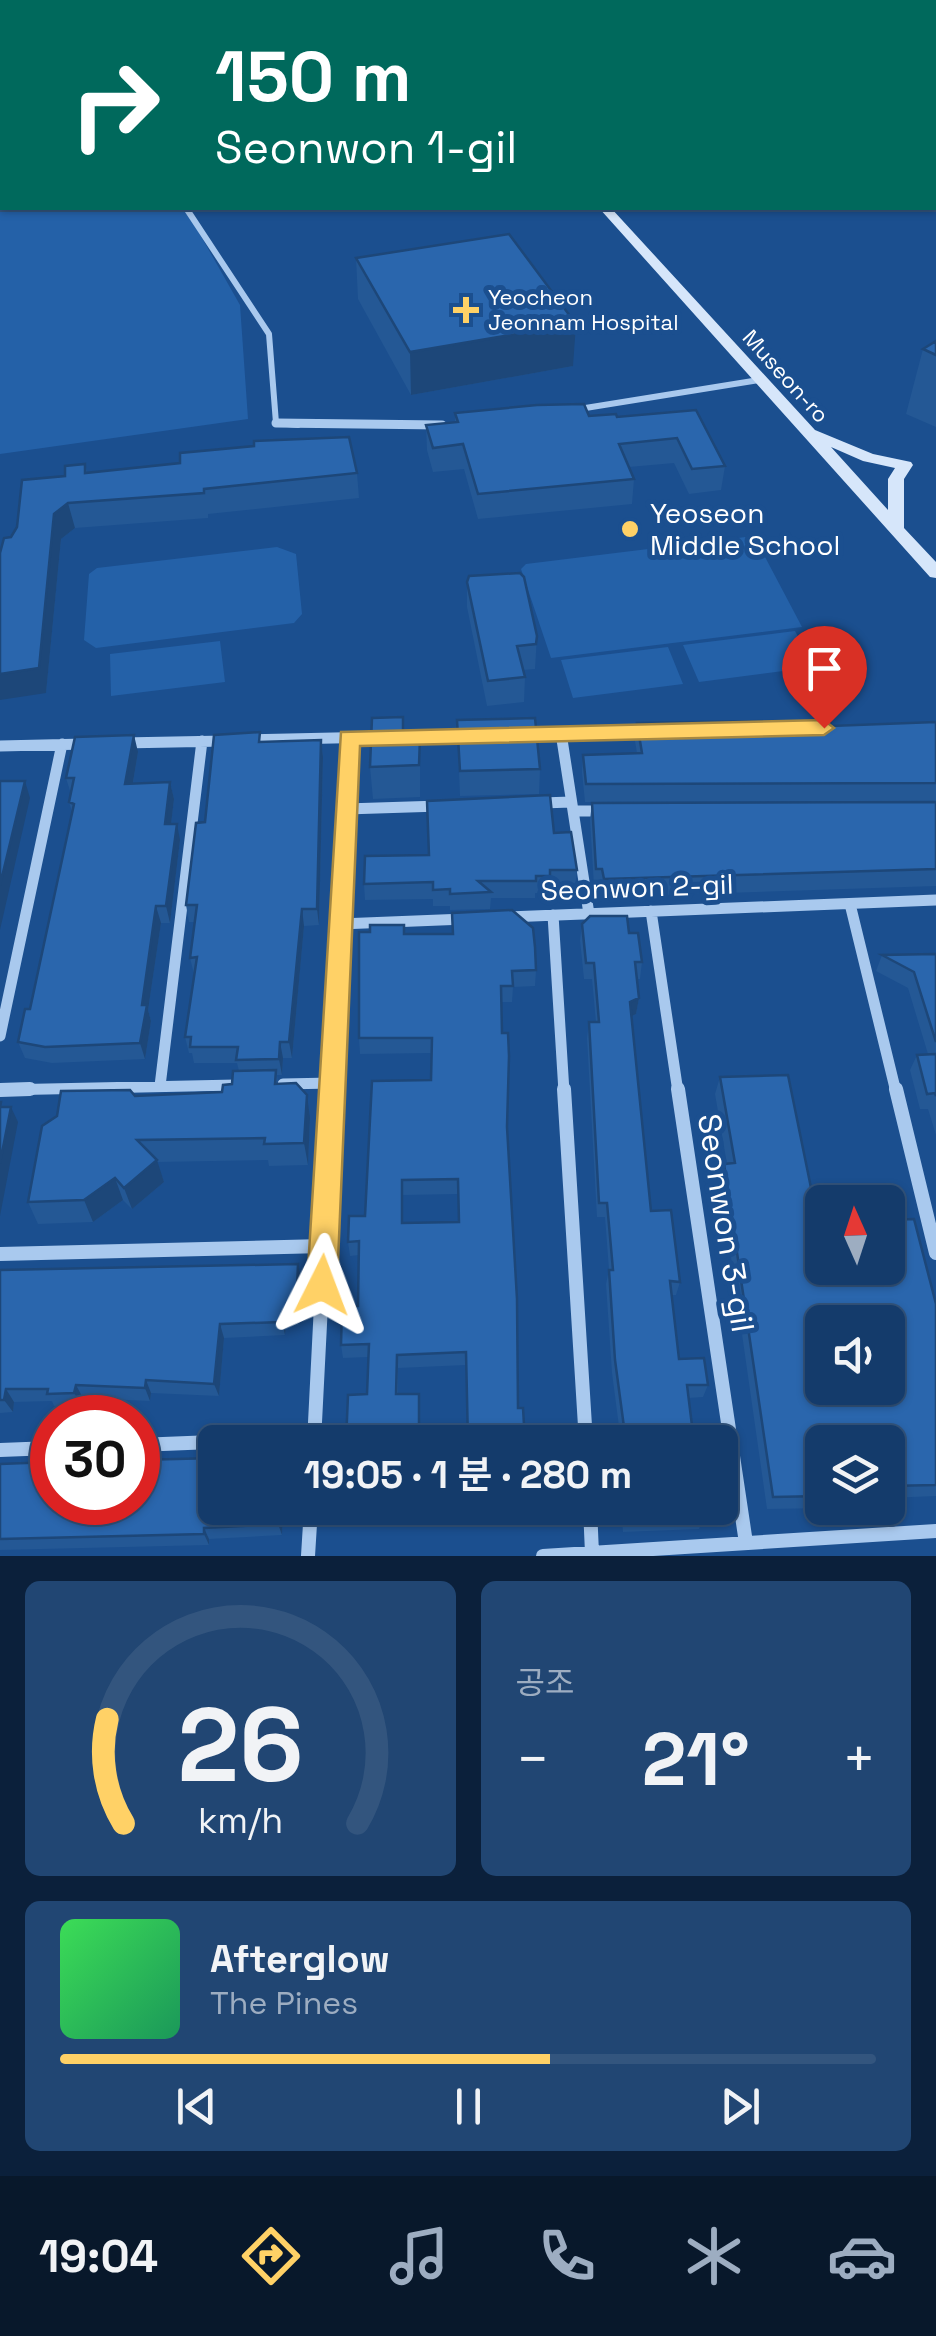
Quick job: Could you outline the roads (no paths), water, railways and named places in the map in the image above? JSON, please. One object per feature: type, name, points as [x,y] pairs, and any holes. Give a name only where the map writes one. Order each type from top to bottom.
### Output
[{"type":"street","points":[[187,210],[194,226],[263,320],[273,356],[272,418],[281,426],[457,426]]},
{"type":"street","name":"Museon-ro","points":[[607,210],[936,573]]},
{"type":"street","points":[[570,410],[759,380]]},
{"type":"street","points":[[805,430],[869,458],[905,465],[896,478],[896,529]]},
{"type":"street","points":[[522,734],[660,731]]},
{"type":"street","points":[[561,733],[588,914]]},
{"type":"street","points":[[109,743],[484,735]]},
{"type":"street","points":[[315,1425],[349,738]]},
{"type":"street","points":[[160,1086],[202,741]]},
{"type":"street","points":[[0,1036],[62,744]]},
{"type":"street","points":[[0,746],[90,744]]},
{"type":"street","points":[[534,803],[611,811]]},
{"type":"street","points":[[346,809],[458,805]]},
{"type":"street","name":"Seonwon 2-gil","points":[[495,918],[936,900]]},
{"type":"street","points":[[850,904],[936,1253]]},
{"type":"street","name":"Seonwon 3-gil","points":[[651,912],[746,1543]]},
{"type":"street","points":[[553,915],[585,1425]]},
{"type":"street","points":[[340,924],[476,918]]},
{"type":"street","points":[[274,1084],[332,1083]]},
{"type":"street","points":[[0,1090],[256,1084]]},
{"type":"street","points":[[0,1254],[324,1246]]},
{"type":"street","points":[[160,1444],[198,1443]]},
{"type":"street","points":[[0,1450],[30,1449]]},
{"type":"street","points":[[308,1556],[309,1525]]},
{"type":"street","points":[[591,1525],[592,1553]]},
{"type":"street","points":[[542,1556],[936,1531]]},
{"type":"place","name":"Yeocheon Jeonnam Hospital","points":[[466,310]]},
{"type":"place","name":"Yeoseon Middle School","points":[[630,529]]}]
